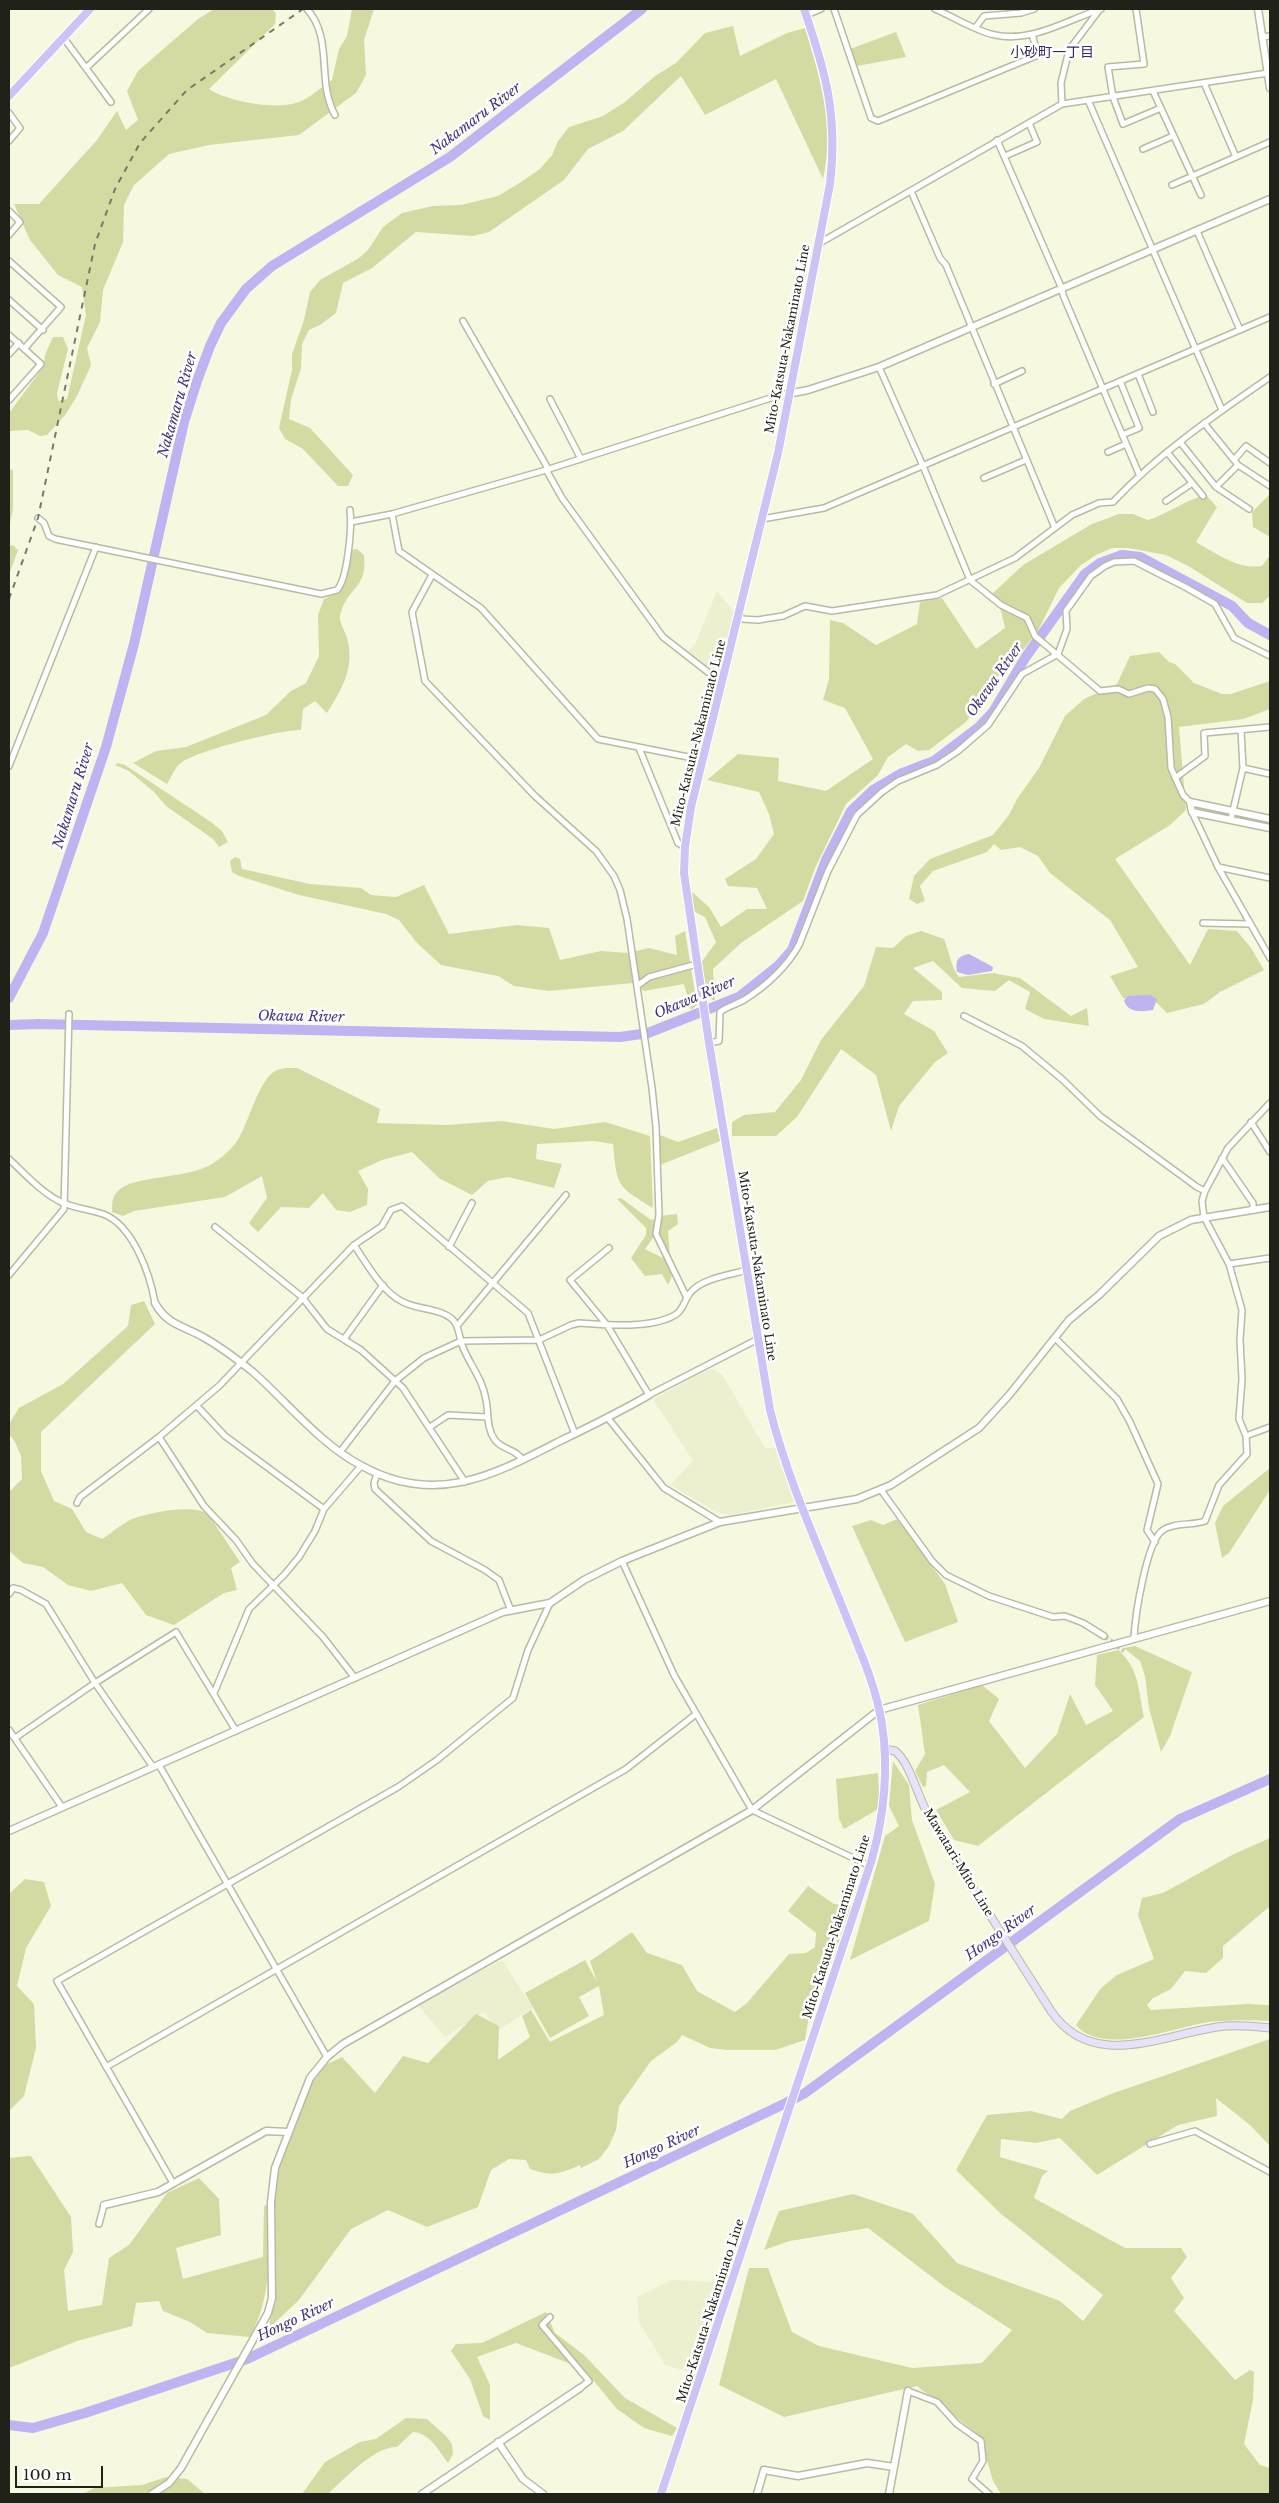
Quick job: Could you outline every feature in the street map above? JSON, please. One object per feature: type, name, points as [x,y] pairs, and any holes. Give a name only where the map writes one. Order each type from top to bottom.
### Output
[{"type":"main road","points":[[9,96],[90,9]]},
{"type":"main road","name":"Mito-Katsuta-Nakaminato Line","points":[[661,2494],[870,1866],[882,1818],[885,1749],[879,1710],[870,1679],[780,1451],[770,1410],[686,895],[685,847],[703,760],[740,615],[778,453],[830,184],[833,127],[829,89],[805,12]]},
{"type":"main road","name":"Mawatari-Mito Line","points":[[885,1749],[895,1751],[902,1759],[930,1818],[1056,2020],[1071,2033],[1087,2042],[1104,2046],[1120,2046],[1219,2026],[1270,2028]]},
{"type":"street","points":[[86,68],[149,9]]},
{"type":"street","points":[[307,9],[316,19],[323,40],[325,87],[328,102],[335,114]]},
{"type":"street","points":[[805,12],[820,9]]},
{"type":"street","points":[[834,9],[871,118],[878,121],[1038,55],[1032,34]]},
{"type":"street","points":[[935,9],[993,35],[1005,36],[1032,34],[1101,9]]},
{"type":"street","points":[[976,27],[984,16],[1021,13],[1034,9]]},
{"type":"street","points":[[1062,104],[1061,83],[1069,50],[1101,9]]},
{"type":"street","points":[[1136,9],[1144,64],[1108,67],[1113,97],[1123,124],[1161,108]]},
{"type":"street","points":[[1258,9],[1270,88]]},
{"type":"street","points":[[1262,37],[1270,36]]},
{"type":"street","points":[[63,37],[111,102]]},
{"type":"street","points":[[818,244],[1062,104],[1268,73]]},
{"type":"street","points":[[1204,83],[1236,157]]},
{"type":"street","points":[[1153,91],[1191,177],[1201,195]]},
{"type":"street","points":[[1088,100],[1222,410]]},
{"type":"street","points":[[9,113],[20,128],[9,141]]},
{"type":"street","points":[[1005,156],[1037,142],[1029,123]]},
{"type":"street","points":[[1143,149],[1173,136]]},
{"type":"street","points":[[997,140],[1062,288],[1063,295],[1139,474]]},
{"type":"street","points":[[1172,185],[1270,142]]},
{"type":"street","points":[[911,191],[973,327],[973,334],[1055,528]]},
{"type":"street","points":[[352,522],[392,514],[546,470],[777,396],[808,390],[879,367],[1270,199]]},
{"type":"street","points":[[9,211],[20,222],[9,236]]},
{"type":"street","points":[[1197,231],[1240,330]]},
{"type":"street","points":[[9,261],[61,306],[24,349]]},
{"type":"street","points":[[9,300],[42,330]]},
{"type":"street","points":[[762,519],[824,508],[1270,317]]},
{"type":"street","points":[[463,321],[562,498],[663,637],[722,683]]},
{"type":"street","points":[[9,335],[41,364],[9,400]]},
{"type":"street","points":[[9,354],[18,343]]},
{"type":"street","points":[[879,367],[923,466],[970,580],[1001,605],[1027,618],[1036,636],[1103,692],[1118,689],[1129,694],[1151,687],[1158,692],[1168,717],[1170,762],[1183,795],[1190,802],[1270,819]]},
{"type":"street","points":[[994,384],[1022,371]]},
{"type":"street","points":[[1138,374],[1154,412]]},
{"type":"street","points":[[740,615],[742,618],[758,620],[783,616],[806,606],[832,611],[927,598],[970,580],[1015,558],[1072,515],[1099,503],[1113,502],[1139,474],[1222,410],[1270,377]]},
{"type":"street","points":[[1120,381],[1139,428],[1122,435]]},
{"type":"street","points":[[550,399],[581,458]]},
{"type":"street","points":[[1204,424],[1238,465],[1270,486]]},
{"type":"street","points":[[1180,442],[1216,487],[1249,510]]},
{"type":"street","points":[[1108,452],[1126,444]]},
{"type":"street","points":[[1234,460],[1246,446],[1270,463]]},
{"type":"street","points":[[1167,452],[1191,484],[1203,496]]},
{"type":"street","points":[[984,478],[1026,460]]},
{"type":"street","points":[[1216,487],[1238,465]]},
{"type":"street","points":[[1166,500],[1191,484]]},
{"type":"street","points":[[38,518],[44,523],[49,536],[55,539],[321,594],[337,590],[341,586],[352,522],[350,510]]},
{"type":"street","points":[[392,514],[399,551],[481,608],[598,739],[703,760]]},
{"type":"street","points":[[9,766],[96,547]]},
{"type":"street","points":[[710,1043],[719,1041],[720,1012],[745,999],[761,987],[783,968],[793,956],[799,946],[838,849],[857,815],[868,803],[898,782],[937,765],[958,751],[993,719],[1022,674],[1058,654],[1067,629],[1066,611],[1084,584],[1105,566],[1114,562],[1134,561],[1215,604],[1234,638],[1270,656]]},
{"type":"street","points":[[432,575],[412,612],[425,681],[535,796],[596,851],[614,876],[627,919],[656,1127],[658,1215],[656,1234],[687,1298]]},
{"type":"street","points":[[1175,778],[1205,756],[1204,733],[1270,727]]},
{"type":"street","points":[[1231,819],[1242,768],[1241,730]]},
{"type":"street","points":[[639,748],[678,843],[685,847]]},
{"type":"street","points":[[1242,768],[1270,774]]},
{"type":"street","points":[[1190,802],[1192,812],[1218,867],[1270,958]]},
{"type":"street","points":[[1192,812],[1270,828]]},
{"type":"street","points":[[1218,867],[1270,878]]},
{"type":"street","points":[[1203,923],[1250,924]]},
{"type":"street","points":[[637,986],[649,977],[697,964]]},
{"type":"street","points":[[9,1275],[64,1209],[69,1014]]},
{"type":"street","points":[[964,1016],[1022,1046],[1064,1080],[1100,1116],[1197,1187],[1205,1190]]},
{"type":"street","points":[[1134,1638],[1138,1598],[1158,1534],[1166,1529],[1200,1523],[1208,1519],[1219,1485],[1247,1454],[1246,1436],[1239,1419],[1242,1379],[1240,1340],[1242,1310],[1229,1264],[1204,1218],[1202,1201],[1205,1190],[1222,1158],[1251,1122],[1270,1103]]},
{"type":"street","points":[[1251,1122],[1270,1152]]},
{"type":"street","points":[[1222,1158],[1253,1203],[1253,1210]]},
{"type":"street","points":[[9,1159],[47,1194],[65,1204],[102,1214],[121,1226],[148,1272],[155,1303],[165,1318],[173,1324],[203,1337],[241,1362],[340,1452],[377,1474],[422,1484],[465,1482],[490,1475],[575,1434],[758,1339]]},
{"type":"street","points":[[457,1326],[566,1195]]},
{"type":"street","points":[[450,1247],[472,1203]]},
{"type":"street","points":[[77,1503],[80,1497],[198,1406],[354,1245],[382,1226],[391,1210],[402,1206],[528,1313],[575,1434]]},
{"type":"street","points":[[9,1831],[503,1612],[550,1603],[584,1580],[622,1561],[720,1522],[803,1507],[857,1500],[881,1490],[979,1428],[1010,1394],[1069,1320],[1099,1295],[1159,1236],[1176,1226],[1204,1218],[1270,1207]]},
{"type":"street","points":[[215,1227],[302,1297],[327,1329],[361,1350],[403,1388],[465,1482]]},
{"type":"street","points":[[354,1245],[383,1285],[396,1299],[448,1316],[457,1326],[461,1341],[481,1380],[486,1398],[487,1417],[495,1441],[519,1455],[522,1460]]},
{"type":"street","points":[[609,1248],[570,1280],[607,1325],[649,1395]]},
{"type":"street","points":[[1229,1264],[1270,1258]]},
{"type":"street","points":[[340,1452],[395,1381],[424,1358],[461,1341],[539,1340],[572,1325],[645,1323],[671,1317],[683,1307],[691,1292],[702,1284],[747,1270]]},
{"type":"street","points":[[344,1339],[383,1285]]},
{"type":"street","points":[[1055,1338],[1117,1399],[1130,1422],[1158,1484],[1147,1530],[1155,1542]]},
{"type":"street","points":[[198,1406],[225,1436],[324,1509]]},
{"type":"street","points":[[430,1427],[448,1414],[487,1417]]},
{"type":"street","points":[[607,1417],[664,1488],[720,1522]]},
{"type":"street","points":[[1246,1436],[1270,1427]]},
{"type":"street","points":[[159,1437],[204,1506],[236,1540],[253,1564],[323,1637],[355,1678]]},
{"type":"street","points":[[214,1693],[249,1609],[299,1557],[315,1531],[324,1509],[361,1466]]},
{"type":"street","points":[[377,1474],[374,1483],[375,1488],[432,1541],[485,1570],[499,1580],[511,1611]]},
{"type":"street","points":[[881,1490],[932,1561],[946,1575],[989,1596],[1053,1617],[1065,1616],[1083,1623],[1104,1636]]},
{"type":"street","points":[[622,1561],[674,1675],[752,1810],[870,1866]]},
{"type":"street","points":[[9,1594],[13,1588],[21,1590],[46,1604],[95,1683],[156,1766],[228,1884],[327,2057]]},
{"type":"street","points":[[152,2494],[169,2483],[181,2468],[262,2326],[272,2298],[272,2192],[275,2168],[310,2078],[327,2057],[351,2040],[752,1810],[879,1710],[1270,1601]]},
{"type":"street","points":[[173,2182],[57,1981],[398,1787],[437,1760],[513,1698],[528,1650],[550,1603]]},
{"type":"street","points":[[15,1738],[95,1683],[176,1632],[236,1731]]},
{"type":"street","points":[[106,2067],[626,1769],[696,1714]]},
{"type":"street","points":[[9,1730],[62,1807]]},
{"type":"street","points":[[1150,2144],[1195,2130],[1270,2172]]},
{"type":"street","points":[[99,2224],[104,2205],[158,2192],[266,2131],[288,2132]]},
{"type":"street","points":[[422,2494],[589,2381],[542,2325],[550,2317]]},
{"type":"street","points":[[889,2494],[908,2391],[937,2402],[956,2424],[981,2441],[983,2461],[972,2479],[989,2494]]},
{"type":"street","points":[[498,2442],[523,2479],[544,2494]]},
{"type":"street","points":[[757,2494],[764,2470],[798,2476],[867,2463],[894,2467]]},
{"type":"shaded area","points":[[717,591],[737,615],[721,677],[687,653],[695,644]]},
{"type":"shaded area","points":[[969,954],[993,967],[992,971],[968,975],[957,972],[956,964],[958,959]]},
{"type":"shaded area","points":[[1150,995],[1157,999],[1153,1010],[1136,1011],[1128,1007],[1124,1000],[1128,996]]},
{"type":"shaded area","points":[[714,1369],[722,1374],[765,1448],[775,1448],[794,1502],[731,1515],[717,1512],[670,1485],[693,1461],[653,1399],[707,1370]]},
{"type":"shaded area","points":[[502,1960],[533,2008],[497,2031],[484,2012],[445,2037],[418,2005]]},
{"type":"shaded area","points":[[671,2280],[722,2282],[693,2373],[665,2365],[639,2322],[637,2297]]},
{"type":"green space","points":[[214,9],[273,9],[276,14],[275,24],[209,89],[217,93],[239,101],[264,105],[287,105],[310,96],[332,80],[339,49],[347,36],[352,9],[374,9],[364,40],[366,75],[356,93],[299,135],[209,145],[169,154],[134,185],[124,205],[123,242],[103,290],[100,322],[87,348],[91,365],[77,396],[66,414],[47,435],[40,436],[28,430],[9,431],[9,413],[44,366],[45,355],[53,337],[63,337],[68,349],[57,393],[58,401],[67,399],[86,315],[82,287],[58,275],[30,240],[14,204],[39,204],[97,140],[117,111],[126,130],[138,120],[127,91],[138,71],[198,19]]},
{"type":"green space","points":[[733,26],[740,56],[787,33],[805,28],[816,65],[827,121],[826,159],[823,179],[776,79],[705,115],[681,76],[623,131],[588,149],[564,180],[489,232],[473,236],[416,232],[372,268],[343,283],[336,313],[320,325],[309,330],[302,344],[301,368],[291,400],[289,419],[310,428],[353,475],[348,486],[338,486],[303,449],[285,439],[279,428],[292,370],[292,354],[304,320],[310,292],[320,280],[359,258],[368,250],[383,227],[402,213],[433,206],[461,205],[498,196],[521,182],[540,169],[552,155],[558,141],[569,127],[603,116],[625,102],[655,76],[676,63],[705,33]]},
{"type":"green space","points":[[896,32],[906,57],[857,66],[850,49]]},
{"type":"green space","points":[[9,469],[13,470],[13,509],[9,528]]},
{"type":"green space","points":[[1270,494],[1270,537],[1253,527],[1252,512]]},
{"type":"green space","points":[[1206,495],[1217,507],[1196,542],[1228,560],[1253,567],[1262,566],[1270,555],[1270,596],[1262,603],[1247,603],[1190,567],[1166,555],[1128,548],[1112,548],[1096,555],[1081,565],[1059,588],[1038,631],[966,722],[929,750],[918,751],[906,744],[888,757],[878,775],[846,804],[815,868],[803,901],[741,943],[713,969],[715,1000],[712,1000],[707,990],[701,963],[716,942],[705,917],[693,911],[692,892],[709,907],[721,927],[747,909],[767,909],[757,888],[728,886],[725,879],[756,859],[774,834],[769,814],[759,792],[707,780],[738,754],[779,758],[778,781],[826,791],[873,759],[845,708],[823,700],[829,679],[830,620],[843,623],[876,645],[917,624],[920,602],[942,598],[976,649],[1005,628],[1001,611],[992,594],[1023,565],[1092,524],[1119,514],[1133,514],[1148,520]]},
{"type":"green space","points":[[13,545],[18,550],[9,575],[9,546]]},
{"type":"green space","points":[[357,549],[364,555],[363,576],[346,600],[340,617],[348,642],[348,671],[327,713],[315,701],[303,709],[301,730],[276,733],[191,757],[177,766],[167,784],[133,763],[156,751],[186,747],[266,715],[291,691],[306,683],[319,656],[318,615],[324,599],[332,595],[342,585],[345,580],[349,550]]},
{"type":"green space","points":[[1159,652],[1169,662],[1175,664],[1194,683],[1222,694],[1231,694],[1270,681],[1270,709],[1243,719],[1179,727],[1186,810],[1170,825],[1115,859],[1190,965],[1208,929],[1237,931],[1251,948],[1264,970],[1220,992],[1204,1004],[1167,1013],[1157,1003],[1123,998],[1110,976],[1138,967],[1110,920],[1050,873],[1038,856],[1020,847],[1001,850],[994,844],[987,852],[933,871],[920,886],[925,901],[917,904],[909,899],[914,876],[930,859],[993,835],[1009,815],[1017,799],[1039,768],[1065,716],[1084,699],[1117,684],[1130,656]]},
{"type":"green space","points":[[118,763],[125,765],[211,822],[222,831],[228,842],[219,847],[213,839],[166,806],[154,792],[129,771],[115,765]]},
{"type":"green space","points":[[235,857],[240,859],[242,869],[310,884],[361,888],[371,895],[396,897],[424,885],[449,934],[517,925],[549,928],[560,960],[601,951],[628,953],[649,948],[677,955],[675,936],[685,931],[697,1005],[691,1010],[684,984],[644,991],[633,983],[549,991],[514,986],[498,976],[441,965],[417,943],[399,920],[386,914],[299,895],[239,876],[232,872],[230,861]]},
{"type":"green space","points":[[921,931],[944,939],[952,964],[959,977],[992,973],[1020,978],[1071,1016],[1087,1008],[1089,1026],[1044,1019],[1025,1009],[1030,992],[1009,980],[995,991],[962,988],[933,961],[913,968],[942,992],[942,1000],[913,1001],[904,1014],[934,1031],[948,1053],[935,1062],[899,1106],[891,1131],[876,1075],[841,1049],[797,1117],[776,1136],[732,1136],[732,1122],[744,1115],[775,1112],[801,1080],[821,1040],[864,986],[876,947],[893,948],[906,936]]},
{"type":"green space","points":[[297,1068],[380,1109],[377,1123],[447,1125],[502,1121],[554,1129],[605,1122],[650,1136],[653,1208],[632,1195],[621,1184],[616,1169],[613,1144],[594,1141],[537,1144],[536,1159],[562,1164],[554,1188],[508,1177],[488,1181],[472,1195],[439,1178],[412,1152],[382,1160],[358,1171],[368,1189],[367,1205],[350,1212],[336,1210],[323,1193],[309,1208],[281,1207],[258,1232],[249,1223],[267,1198],[262,1176],[225,1197],[134,1211],[123,1216],[112,1212],[112,1203],[115,1195],[125,1186],[148,1179],[202,1169],[223,1156],[239,1138],[259,1092],[269,1076],[275,1071]]},
{"type":"green space","points":[[717,1128],[720,1141],[660,1165],[660,1135],[678,1142]]},
{"type":"green space","points":[[621,1198],[651,1220],[656,1219],[655,1235],[645,1249],[665,1259],[673,1274],[668,1285],[662,1274],[645,1276],[631,1258],[646,1235],[646,1228],[617,1199]]},
{"type":"green space","points":[[677,1214],[678,1224],[668,1231],[670,1257],[658,1235],[660,1216]]},
{"type":"green space","points":[[144,1301],[155,1324],[41,1432],[41,1471],[54,1501],[72,1509],[86,1532],[102,1539],[131,1520],[151,1513],[183,1509],[201,1511],[208,1514],[240,1562],[231,1568],[237,1590],[224,1593],[174,1625],[146,1615],[122,1583],[91,1591],[68,1585],[43,1567],[23,1563],[9,1551],[9,1492],[22,1479],[21,1456],[9,1434],[9,1424],[19,1408],[63,1384],[128,1326],[131,1305]]},
{"type":"green space","points":[[1270,1468],[1270,1490],[1229,1553],[1222,1558],[1215,1523],[1223,1506]]},
{"type":"green space","points":[[897,1519],[945,1584],[958,1622],[905,1642],[852,1526],[871,1520],[883,1525]]},
{"type":"green space","points":[[1135,1646],[1192,1672],[1170,1736],[1161,1752],[1149,1708],[1145,1676],[1140,1661],[1124,1648]]},
{"type":"green space","points":[[1118,1650],[1125,1657],[1134,1672],[1144,1717],[978,1846],[954,1840],[936,1810],[970,1792],[944,1765],[927,1772],[926,1786],[923,1787],[915,1771],[925,1754],[918,1705],[982,1685],[999,1699],[989,1721],[1025,1768],[1057,1734],[1070,1694],[1086,1725],[1113,1711],[1095,1685],[1097,1655]]},
{"type":"green space","points":[[893,1761],[909,1785],[912,1820],[935,1884],[929,1921],[850,1960],[885,1836],[899,1826],[889,1806]]},
{"type":"green space","points":[[878,1773],[880,1808],[844,1829],[839,1819],[836,1779]]},
{"type":"green space","points":[[1270,1838],[1270,1906],[1223,1946],[1223,1958],[1206,1973],[1185,1971],[1171,1989],[1153,1998],[1147,2005],[1151,2010],[1248,2004],[1270,2005],[1270,2021],[1209,2022],[1159,2034],[1121,2039],[1103,2039],[1088,2034],[1076,2025],[1101,1988],[1117,1975],[1154,1959],[1138,1915],[1142,1898],[1163,1893],[1234,1854]]},
{"type":"green space","points":[[25,1879],[44,1882],[51,1906],[26,1948],[17,1986],[34,2004],[36,2048],[24,2096],[9,2111],[9,1894]]},
{"type":"green space","points":[[808,1886],[834,1904],[851,1906],[832,1962],[813,1992],[805,2040],[775,2050],[727,2050],[710,2048],[682,2035],[677,2042],[651,2061],[619,2106],[616,2130],[609,2146],[599,2159],[581,2168],[580,2165],[550,2174],[530,2169],[526,2160],[509,2159],[491,2170],[478,2207],[427,2227],[388,2210],[351,2229],[299,2300],[267,2330],[276,2301],[274,2203],[279,2170],[311,2085],[325,2065],[342,2057],[375,2093],[403,2056],[428,2063],[476,2014],[499,2026],[498,2060],[530,2037],[522,2016],[531,2010],[550,2042],[604,2015],[599,1986],[579,1997],[589,2016],[550,2038],[525,1993],[585,1960],[597,1982],[590,1961],[632,1932],[647,1953],[682,1965],[697,1991],[735,2012],[747,2003],[789,1954],[806,1953],[815,1947],[816,1933],[788,1911]]},
{"type":"green space","points":[[1270,2039],[1270,2146],[1250,2125],[1216,2098],[1217,2116],[1178,2125],[1097,2175],[1060,2138],[1036,2143],[1001,2139],[1000,2157],[1048,2171],[1042,2176],[1034,2198],[1125,2248],[1181,2248],[1187,2257],[1171,2278],[1184,2298],[1174,2311],[1235,2380],[1250,2370],[1254,2372],[1253,2400],[1244,2444],[1260,2465],[1270,2468],[1270,2494],[1001,2494],[993,2481],[980,2436],[917,2386],[784,2417],[719,2385],[749,2268],[768,2268],[792,2332],[819,2346],[912,2368],[982,2363],[1012,2330],[945,2287],[868,2228],[790,2241],[764,2250],[779,2211],[853,2194],[913,2214],[957,2263],[1060,2301],[1083,2321],[1103,2295],[1000,2213],[956,2170],[987,2115],[1031,2111],[1062,2119],[1070,2111],[1111,2094]]},
{"type":"green space","points":[[31,2156],[71,2217],[73,2252],[64,2270],[68,2311],[102,2305],[109,2258],[129,2245],[167,2193],[199,2178],[219,2199],[221,2235],[176,2248],[183,2279],[263,2257],[264,2206],[269,2204],[269,2255],[266,2289],[263,2305],[250,2337],[207,2333],[190,2322],[163,2311],[159,2301],[136,2303],[132,2326],[77,2341],[9,2368],[9,2158]]},
{"type":"green space","points":[[546,2312],[555,2333],[584,2355],[625,2398],[677,2428],[672,2436],[644,2428],[617,2409],[584,2369],[516,2343],[477,2357],[490,2385],[490,2420],[483,2416],[470,2379],[451,2351],[456,2344],[482,2343]]},
{"type":"green space","points":[[406,2418],[427,2419],[446,2436],[452,2444],[453,2454],[448,2463],[429,2439],[413,2432],[397,2447],[379,2452],[360,2464],[328,2494],[302,2494],[325,2462],[360,2442],[376,2439]]},
{"type":"green space","points":[[166,2477],[187,2479],[205,2494],[83,2494],[94,2488],[142,2485]]},
{"type":"waterway","name":"Nakamaru River","points":[[9,998],[43,933],[106,747],[134,644],[184,422],[210,346],[221,323],[246,289],[272,266],[450,157],[642,9]]},
{"type":"waterway","name":"Okawa River","points":[[9,1025],[39,1024],[620,1037],[648,1033],[739,997],[778,966],[792,950],[826,860],[851,811],[873,790],[900,774],[934,761],[979,727],[993,712],[1025,658],[1085,574],[1100,563],[1122,555],[1140,557],[1232,606],[1248,623],[1270,635]]},
{"type":"waterway","name":"Hongo River","points":[[9,2425],[33,2428],[85,2413],[247,2359],[784,2104],[805,2093],[1180,1819],[1270,1779]]},
{"type":"tunnel","points":[[1104,1636],[1124,1651]]},
{"type":"railway","points":[[9,599],[38,518],[95,244],[115,189],[140,143],[187,90],[303,9]]},
{"type":"district","name":"小砂町一丁目","points":[[1052,53]]}]
